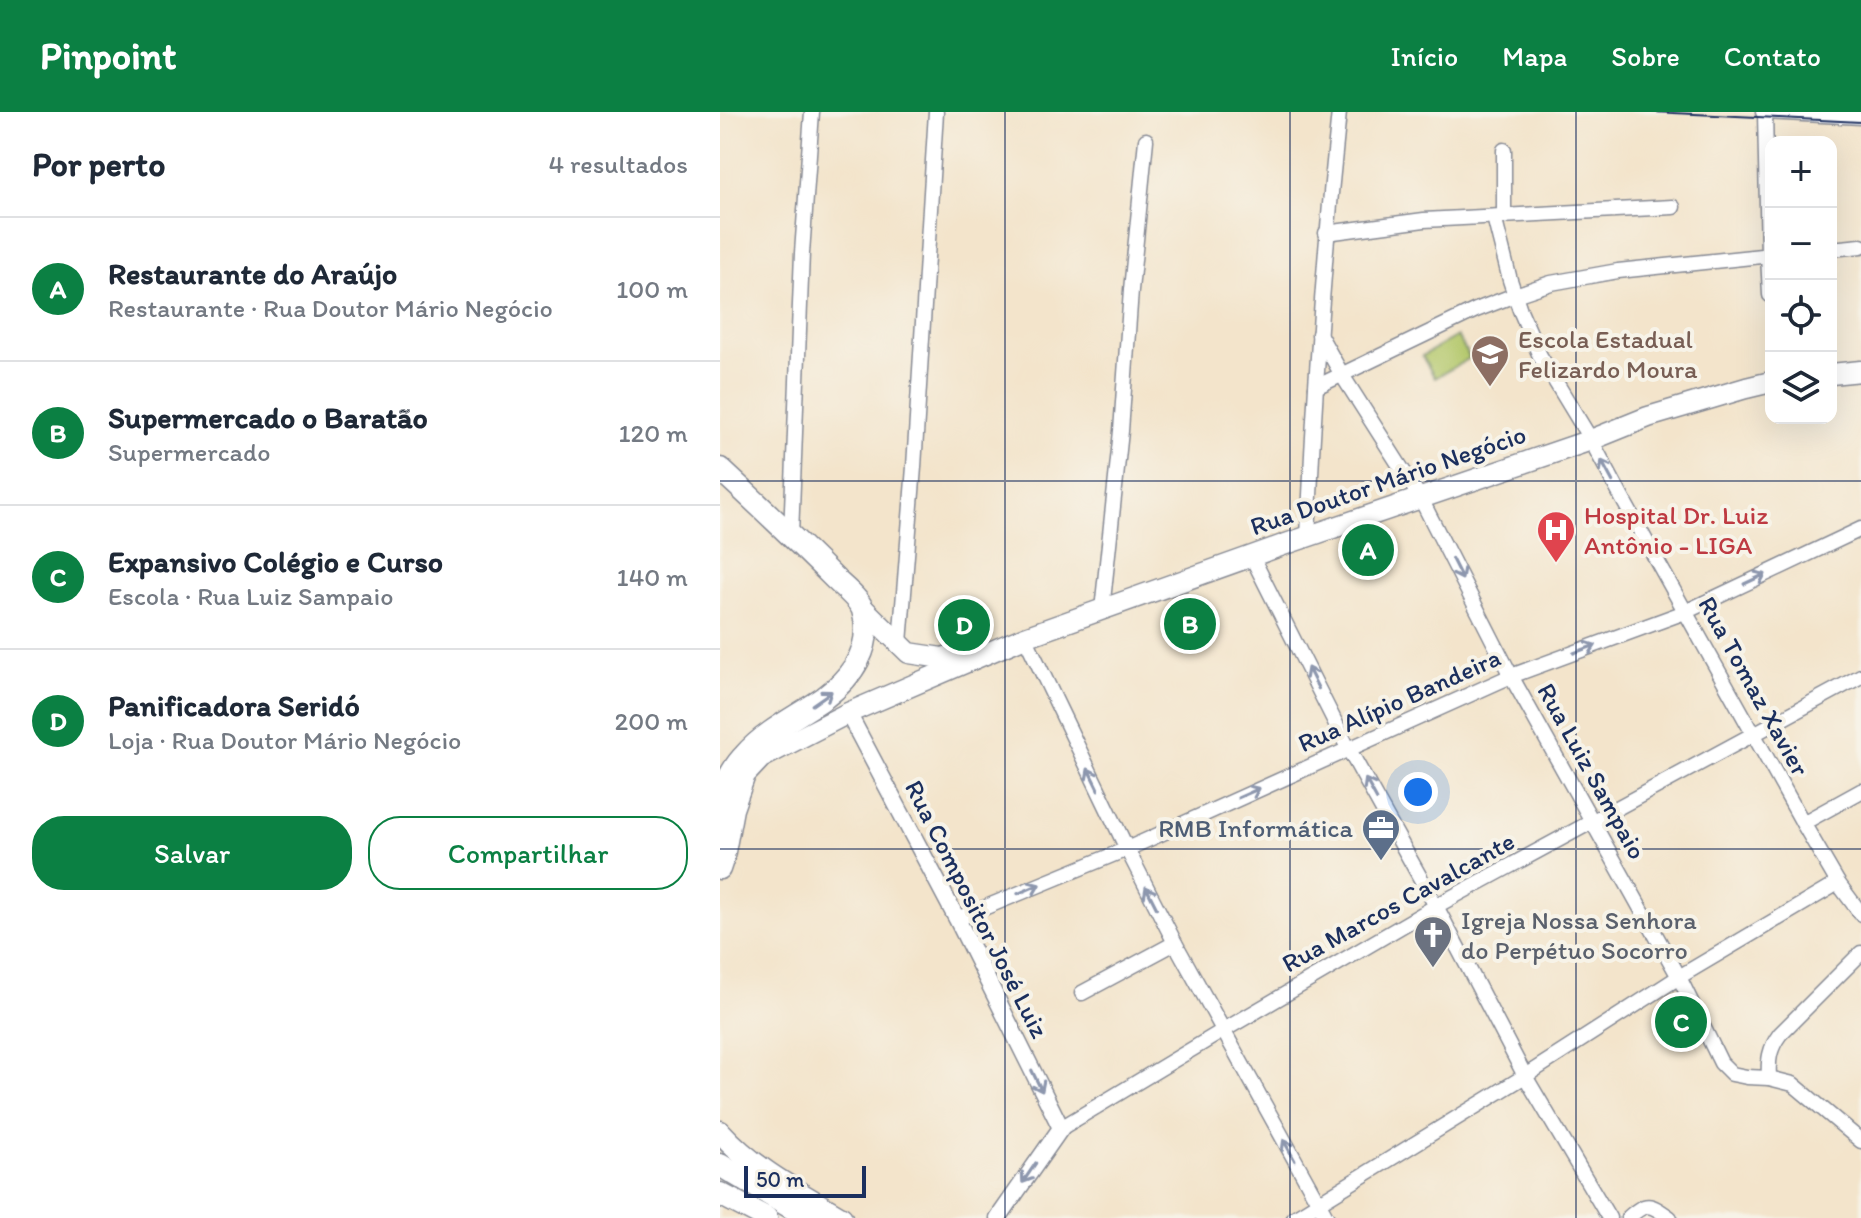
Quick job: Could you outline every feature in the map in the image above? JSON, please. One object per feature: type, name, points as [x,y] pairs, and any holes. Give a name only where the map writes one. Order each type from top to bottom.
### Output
[{"type":"highway","points":[[720,469],[862,607],[865,630],[864,651],[853,671],[823,698],[745,754],[720,796]]},
{"type":"highway","points":[[720,825],[731,773]]},
{"type":"highway","points":[[720,1132],[735,1150],[756,1167],[841,1218]]},
{"type":"highway","points":[[720,1165],[809,1218]]},
{"type":"highway","points":[[720,1194],[766,1218]]},
{"type":"highway","points":[[720,1203],[747,1218]]},
{"type":"main road","points":[[1837,373],[1861,371]]},
{"type":"main road","name":"Rua Doutor Mário Negócio","points":[[720,869],[733,809],[745,775],[761,758],[848,713],[1025,637],[1591,440],[1648,417],[1765,383]]},
{"type":"main road","name":"Rua Doutor Mário Negócio","points":[[862,607],[909,653],[942,658],[1025,637]]},
{"type":"street","points":[[791,535],[802,253],[812,112]]},
{"type":"street","points":[[900,643],[936,112]]},
{"type":"street","points":[[1308,538],[1326,233],[1339,112]]},
{"type":"street","points":[[1767,208],[1764,112],[1861,117]]},
{"type":"street","points":[[1102,610],[1146,140]]},
{"type":"street","name":"Rua Tomaz Xavier","points":[[1504,150],[1499,217],[1515,295],[1529,333],[1803,823],[1838,883],[1861,914]]},
{"type":"street","points":[[1326,233],[1424,220],[1673,207]]},
{"type":"street","points":[[1837,248],[1861,246]]},
{"type":"street","points":[[1316,387],[1476,310],[1551,283],[1585,276],[1765,255]]},
{"type":"street","name":"Rua Luiz Sampaio","points":[[1319,334],[1421,499],[1511,676],[1679,977],[1721,1063],[1732,1074],[1793,1084],[1861,1141]]},
{"type":"street","name":"Rua Alípio Bandeira","points":[[957,919],[1127,849],[1511,676],[1685,612],[1861,529]]},
{"type":"street","points":[[1252,557],[1348,748],[1436,906],[1525,1076],[1609,1218]]},
{"type":"street","points":[[1025,637],[1175,943],[1327,1218]]},
{"type":"street","name":"Rua Marcos Cavalcante","points":[[998,1218],[1061,1128],[1436,906],[1861,676]]},
{"type":"street","name":"Rua Compositor José Luiz","points":[[848,713],[957,919],[1061,1128]]},
{"type":"street","points":[[1803,823],[1861,791]]},
{"type":"street","points":[[1294,1218],[1679,977],[1838,883]]},
{"type":"street","points":[[1082,993],[1175,943]]},
{"type":"street","points":[[1769,1078],[1768,1060],[1772,1045],[1780,1034],[1861,953]]},
{"type":"street","points":[[1628,1218],[1646,1205],[1653,1206],[1670,1218]]},
{"type":"green space","points":[[1457,336],[1470,358],[1435,378],[1422,356]]},
{"type":"tram line","points":[[1652,112],[1861,122]]},
{"type":"place","name":"Escola Estadual Felizardo Moura","points":[[1490,388]]},
{"type":"place","name":"Restaurante do Araújo","points":[[1368,550]]},
{"type":"place","name":"Hospital Dr. Luiz Antônio - LIGA","points":[[1556,564]]},
{"type":"place","name":"Supermercado o Baratão","points":[[1190,624]]},
{"type":"place","name":"Panificadora Seridó","points":[[964,625]]},
{"type":"place","name":"RMB Informática","points":[[1381,862]]},
{"type":"place","name":"Igreja Nossa Senhora do Perpétuo Socorro","points":[[1433,969]]},
{"type":"place","name":"Expansivo Colégio e Curso","points":[[1681,1022]]}]
